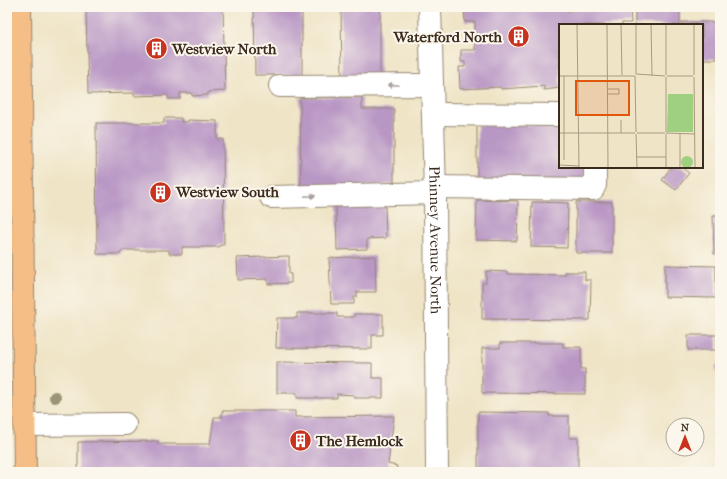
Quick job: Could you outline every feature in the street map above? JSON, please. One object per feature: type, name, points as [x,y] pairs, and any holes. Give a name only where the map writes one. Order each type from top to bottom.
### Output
[{"type":"main road","points":[[20,7],[25,472]]},
{"type":"street","name":"Phinney Avenue North","points":[[430,7],[435,190],[437,472]]},
{"type":"street","points":[[280,86],[432,85]]},
{"type":"street","points":[[433,114],[559,115]]},
{"type":"street","points":[[271,197],[435,190],[594,188],[595,168]]},
{"type":"street","points":[[25,425],[125,424]]},
{"type":"building","name":"Westview North","points":[[86,7],[223,7],[225,91],[208,92],[208,95],[192,96],[192,93],[180,93],[180,99],[168,99],[168,95],[134,96],[134,93],[88,94]]},
{"type":"building","points":[[254,7],[302,7],[302,75],[255,75]]},
{"type":"building","points":[[341,7],[380,7],[380,78],[342,78]]},
{"type":"building","name":"Waterford North","points":[[464,7],[516,7],[516,10],[526,9],[526,7],[536,7],[536,9],[567,7],[567,11],[578,10],[578,7],[630,7],[631,23],[559,24],[559,88],[544,90],[544,86],[501,89],[500,87],[460,89],[459,67],[465,67],[465,62],[461,62],[461,50],[475,50],[475,22],[465,22]]},
{"type":"building","points":[[635,7],[680,7],[680,24],[635,24]]},
{"type":"building","points":[[682,22],[717,22],[717,59],[703,59],[703,24],[682,24]]},
{"type":"building","points":[[362,97],[362,109],[394,109],[394,184],[301,192],[300,98]]},
{"type":"building","name":"Westview South","points":[[164,118],[181,118],[181,122],[188,122],[188,120],[217,121],[217,139],[223,139],[224,245],[220,245],[219,247],[182,247],[182,254],[169,254],[169,250],[123,250],[120,254],[97,254],[96,123],[164,123]]},
{"type":"building","points":[[477,125],[559,125],[559,168],[585,168],[585,182],[477,182]]},
{"type":"building","points":[[670,168],[682,168],[689,173],[676,190],[662,180]]},
{"type":"building","points":[[477,200],[518,201],[517,241],[476,240]]},
{"type":"building","points":[[532,202],[568,203],[567,248],[531,247]]},
{"type":"building","points":[[576,202],[612,202],[612,253],[576,253]]},
{"type":"building","points":[[385,204],[386,238],[367,239],[367,249],[337,250],[336,205]]},
{"type":"building","points":[[713,216],[720,216],[720,253],[714,254]]},
{"type":"building","points":[[289,256],[289,274],[291,274],[291,283],[268,284],[268,279],[238,280],[237,258]]},
{"type":"building","points":[[375,256],[376,292],[357,292],[357,297],[354,297],[354,304],[331,304],[329,258]]},
{"type":"building","points":[[665,265],[716,266],[716,298],[665,297]]},
{"type":"building","points":[[486,271],[508,272],[508,274],[565,275],[565,272],[585,272],[585,280],[591,280],[590,320],[482,319],[482,283],[486,283]]},
{"type":"building","points":[[297,313],[337,313],[337,317],[354,317],[354,314],[383,314],[383,335],[372,335],[372,349],[276,348],[277,318],[297,318]]},
{"type":"building","points":[[688,335],[717,335],[717,350],[688,350]]},
{"type":"building","points":[[500,343],[563,343],[563,347],[581,347],[581,369],[585,369],[585,394],[482,393],[482,348],[500,348]]},
{"type":"building","points":[[277,362],[372,363],[372,378],[383,378],[383,398],[354,398],[354,395],[337,394],[337,398],[297,398],[297,393],[277,393]]},
{"type":"building","points":[[720,364],[720,373],[716,373],[716,365]]},
{"type":"building","name":"The Hemlock","points":[[222,411],[295,411],[295,417],[394,416],[388,464],[397,466],[396,472],[78,472],[78,442],[158,441],[158,444],[210,444],[214,417],[222,417]]},
{"type":"building","points":[[478,412],[549,413],[549,416],[569,416],[569,438],[578,438],[578,472],[478,472]]},
{"type":"building","points":[[717,432],[720,432],[720,449],[717,449]]},
{"type":"place","name":"Waterford North","points":[[518,37]]},
{"type":"place","name":"Westview North","points":[[156,49]]},
{"type":"place","name":"Westview South","points":[[160,192]]},
{"type":"place","name":"The Hemlock","points":[[301,441]]}]
